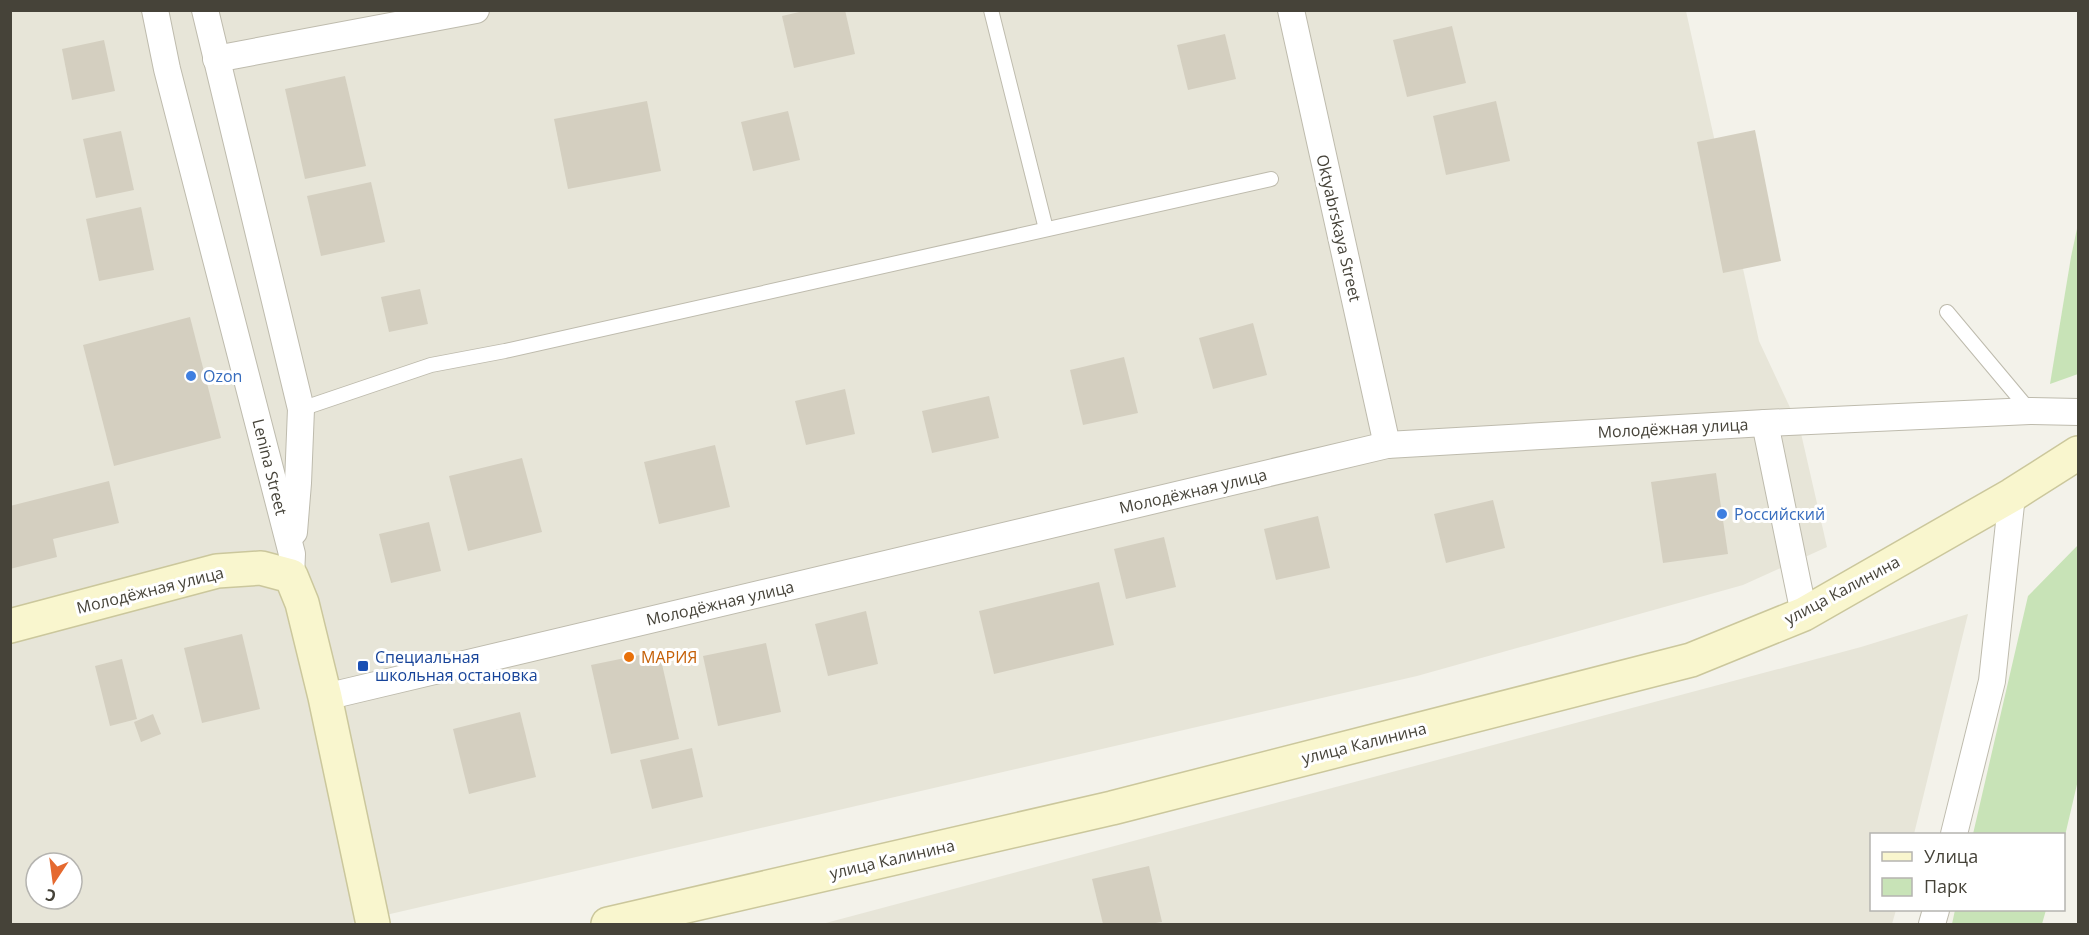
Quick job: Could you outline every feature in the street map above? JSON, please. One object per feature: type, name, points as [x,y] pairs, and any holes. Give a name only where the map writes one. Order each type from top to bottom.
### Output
[{"type":"street","name":"Lenina Street","points":[[155,10],[167,69],[325,697],[373,924]]},
{"type":"street","points":[[205,10],[301,409],[291,565]]},
{"type":"street","points":[[216,59],[476,10]]},
{"type":"street","name":"Oktyabrskaya Street","points":[[1291,10],[1387,445]]},
{"type":"street","name":"Молодёжная улица","points":[[325,697],[1387,445],[1765,423],[2030,411],[2079,412]]},
{"type":"street","points":[[1765,423],[1804,614]]},
{"type":"street","name":"улица Калинина","points":[[608,924],[1112,808],[1680,663],[1804,614],[2012,495],[2079,453]]},
{"type":"street","points":[[1954,833],[1992,681],[2012,495]]},
{"type":"street","name":"Молодёжная улица","points":[[10,626],[217,572],[291,565]]},
{"type":"lane","points":[[991,10],[1046,229]]},
{"type":"lane","points":[[301,409],[431,365],[1271,179]]},
{"type":"lane","points":[[1947,312],[2030,411]]},
{"type":"shaded area","points":[[10,11],[1686,11],[1759,341],[1800,429],[1827,547],[1743,585],[1417,676],[347,924],[11,924]]},
{"type":"shaded area","points":[[1968,614],[1914,833],[1870,833],[1870,911],[1896,911],[1892,924],[822,924],[1861,647]]},
{"type":"green space","points":[[2078,224],[2078,374],[2050,384],[2071,257]]},
{"type":"green space","points":[[2078,545],[2078,780],[2065,836],[2065,833],[1973,833],[2028,596]]},
{"type":"green space","points":[[1955,911],[2046,911],[2042,924],[1952,924]]},
{"type":"building","points":[[808,10],[845,10],[855,54],[794,68],[782,16]]},
{"type":"building","points":[[1452,26],[1466,83],[1407,97],[1393,40]]},
{"type":"building","points":[[1225,34],[1236,79],[1188,90],[1177,45]]},
{"type":"building","points":[[104,40],[115,91],[72,100],[62,49]]},
{"type":"building","points":[[345,76],[366,166],[305,179],[285,89]]},
{"type":"building","points":[[647,101],[661,171],[568,189],[554,119]]},
{"type":"building","points":[[1496,101],[1510,161],[1446,175],[1433,116]]},
{"type":"building","points":[[788,111],[800,160],[753,171],[741,122]]},
{"type":"building","points":[[1755,130],[1781,261],[1723,273],[1697,142]]},
{"type":"building","points":[[121,131],[134,190],[96,198],[83,139]]},
{"type":"building","points":[[371,182],[385,242],[321,256],[307,196]]},
{"type":"building","points":[[141,207],[154,270],[99,281],[86,219]]},
{"type":"building","points":[[420,289],[428,324],[389,332],[381,297]]},
{"type":"building","points":[[190,317],[221,438],[114,466],[83,345]]},
{"type":"building","points":[[1253,323],[1267,375],[1213,389],[1199,338]]},
{"type":"building","points":[[1124,357],[1138,413],[1083,425],[1070,370]]},
{"type":"building","points":[[845,389],[855,434],[806,445],[795,401]]},
{"type":"building","points":[[989,396],[999,438],[932,453],[922,411]]},
{"type":"building","points":[[715,445],[730,507],[659,524],[644,462]]},
{"type":"building","points":[[522,458],[542,532],[468,551],[449,476]]},
{"type":"building","points":[[1716,473],[1728,554],[1663,563],[1651,482]]},
{"type":"building","points":[[109,481],[119,523],[53,539],[57,557],[10,569],[10,506]]},
{"type":"building","points":[[1493,500],[1505,548],[1446,563],[1434,514]]},
{"type":"building","points":[[1318,516],[1330,568],[1276,580],[1264,529]]},
{"type":"building","points":[[429,522],[441,571],[391,583],[379,534]]},
{"type":"building","points":[[1164,537],[1176,587],[1126,599],[1114,549]]},
{"type":"building","points":[[1099,582],[1114,645],[994,674],[979,611]]},
{"type":"building","points":[[866,611],[878,664],[828,676],[815,624]]},
{"type":"building","points":[[242,634],[260,709],[202,723],[184,648]]},
{"type":"building","points":[[766,643],[781,712],[718,726],[703,656]]},
{"type":"building","points":[[659,651],[679,739],[611,754],[591,665]]},
{"type":"building","points":[[122,659],[137,719],[110,726],[95,666]]},
{"type":"building","points":[[520,712],[536,777],[469,794],[453,729]]},
{"type":"building","points":[[153,714],[161,734],[141,742],[134,722]]},
{"type":"building","points":[[692,748],[703,797],[652,809],[640,760]]},
{"type":"building","points":[[1149,866],[1162,922],[1103,924],[1092,879]]},
{"type":"place","name":"Ozon","points":[[191,376]]},
{"type":"place","name":"Российский","points":[[1722,514]]},
{"type":"place","name":"МАРИЯ","points":[[629,657]]},
{"type":"place","name":"Специальная школьная остановка","points":[[363,666]]}]
